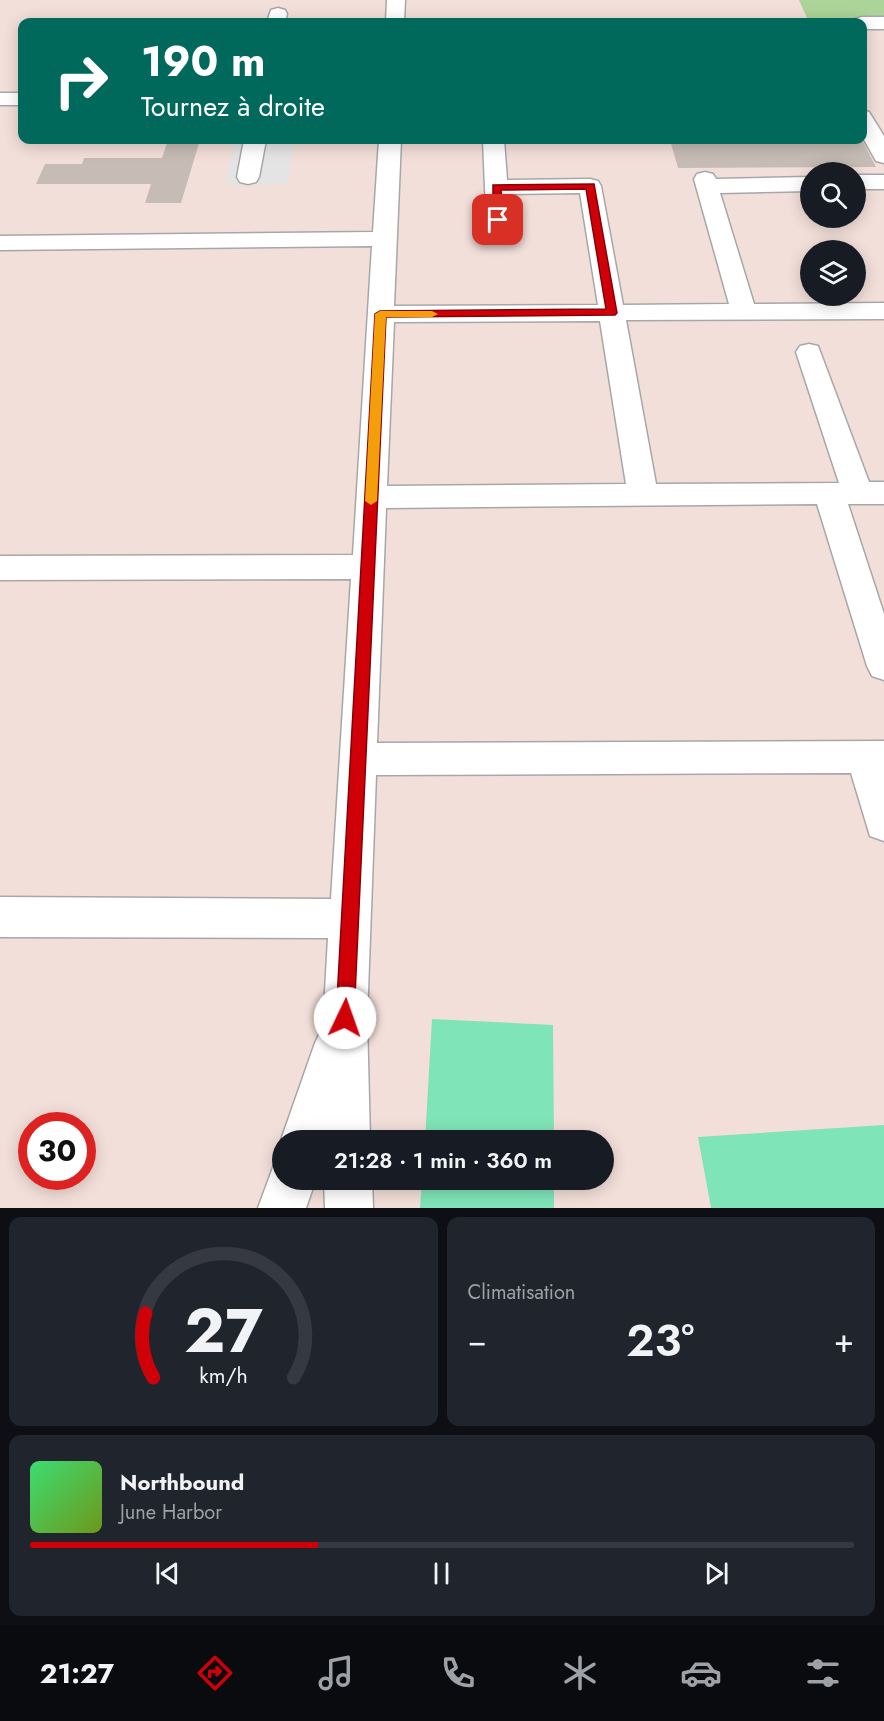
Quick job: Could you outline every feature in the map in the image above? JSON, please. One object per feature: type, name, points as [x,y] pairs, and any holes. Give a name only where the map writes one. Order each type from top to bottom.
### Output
[{"type":"street","points":[[395,18],[396,0]]},
{"type":"street","points":[[867,24],[884,23]]},
{"type":"street","points":[[0,99],[18,99]]},
{"type":"street","points":[[867,125],[884,156]]},
{"type":"street","points":[[248,177],[254,144]]},
{"type":"street","points":[[347,1130],[345,1018],[390,144]]},
{"type":"street","points":[[493,144],[499,236]]},
{"type":"street","points":[[866,183],[884,182]]},
{"type":"street","points":[[744,312],[706,183],[800,183]]},
{"type":"street","points":[[496,187],[590,186],[643,494]]},
{"type":"street","points":[[0,243],[384,239]]},
{"type":"street","points":[[380,314],[884,311]]},
{"type":"street","points":[[809,352],[857,493],[884,666]]},
{"type":"street","points":[[371,496],[857,493]]},
{"type":"street","points":[[0,567],[368,567]]},
{"type":"street","points":[[358,759],[874,757],[884,824]]},
{"type":"street","points":[[0,918],[350,919]]},
{"type":"street","points":[[307,1130],[345,1018]]},
{"type":"street","points":[[282,1208],[288,1190]]},
{"type":"street","points":[[348,1190],[349,1208]]},
{"type":"shaded area","points":[[0,0],[884,0],[884,1208],[0,1208]]},
{"type":"shaded area","points":[[234,144],[293,144],[287,184],[225,185]]},
{"type":"green space","points":[[799,0],[884,0],[884,18],[807,18]]},
{"type":"green space","points":[[432,1019],[553,1025],[554,1130],[426,1130]]},
{"type":"green space","points":[[884,1125],[884,1208],[711,1208],[698,1137]]},
{"type":"green space","points":[[421,1190],[554,1190],[554,1208],[420,1208]]},
{"type":"building","points":[[167,144],[199,144],[181,203],[145,203],[151,184],[36,184],[45,164],[82,164],[84,158],[162,158]]},
{"type":"building","points":[[671,144],[864,144],[876,167],[866,167],[866,162],[800,162],[800,167],[678,168]]},
{"type":"slow traffic","points":[[371,501],[380,314],[432,314]]},
{"type":"route","points":[[345,1018],[380,314],[612,313],[590,186],[496,187],[498,220]]}]
